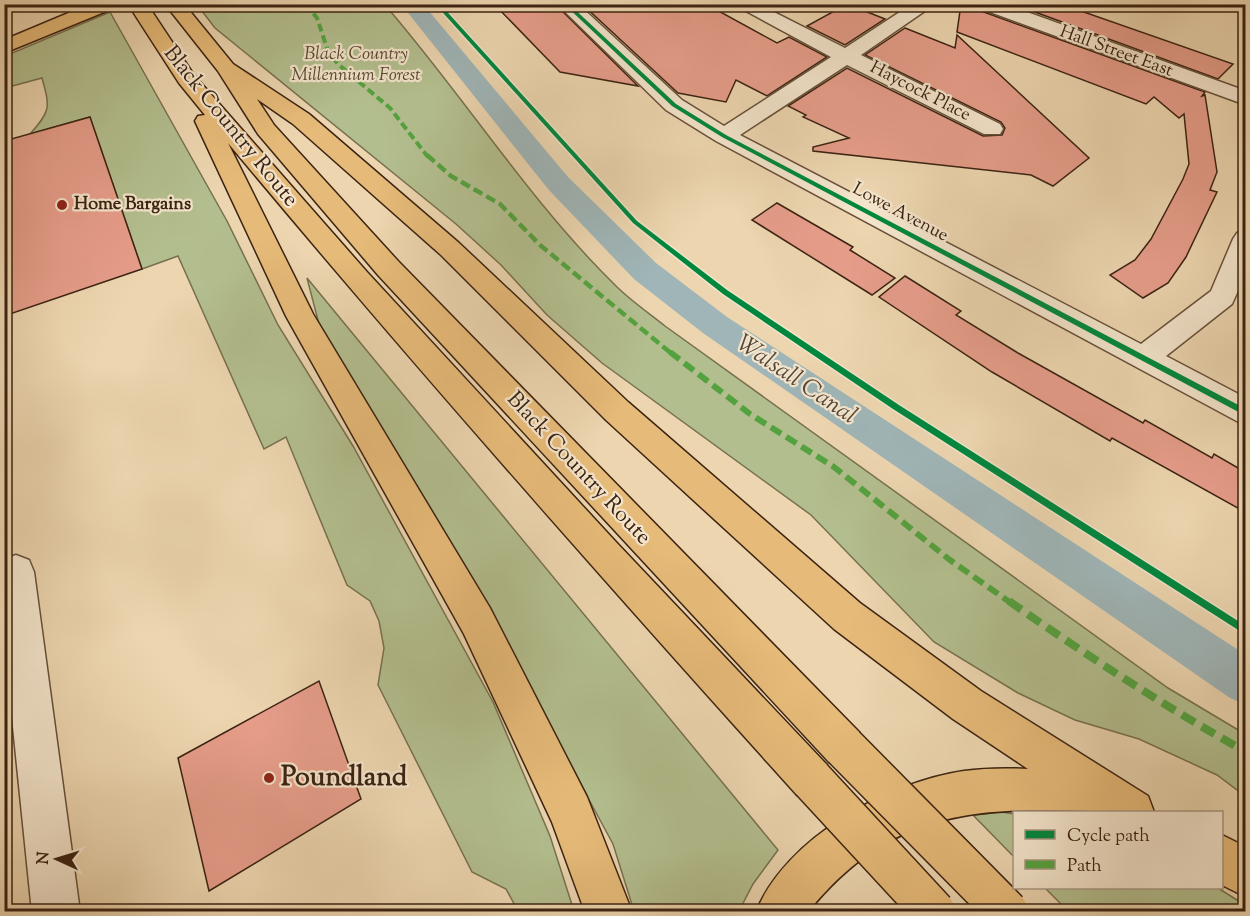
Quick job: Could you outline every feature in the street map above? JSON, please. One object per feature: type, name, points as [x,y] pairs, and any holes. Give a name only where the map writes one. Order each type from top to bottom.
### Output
[{"type":"main road","points":[[4,47],[107,4]]},
{"type":"main road","name":"Black Country Route","points":[[136,4],[186,79],[372,297],[602,553],[934,912]]},
{"type":"main road","name":"Black Country Route","points":[[176,8],[226,68],[266,129],[387,268],[844,747],[1007,912]]},
{"type":"main road","points":[[226,68],[301,119],[450,249],[617,411],[847,616],[967,705],[1127,811]]},
{"type":"main road","points":[[186,79],[300,316],[477,621],[570,813],[609,912]]},
{"type":"main road","points":[[780,912],[812,871],[862,830],[894,812],[943,795],[993,789],[1030,789],[1071,795],[1123,811]]},
{"type":"main road","points":[[1223,859],[1245,874]]},
{"type":"street","name":"Lowe Avenue","points":[[566,4],[674,105],[724,136],[1245,413]]},
{"type":"street","name":"Haycock Place","points":[[742,4],[992,129]]},
{"type":"street","points":[[724,136],[926,4]]},
{"type":"street","name":"Hall Street East","points":[[986,4],[1245,99]]},
{"type":"street","points":[[1143,358],[1222,297],[1245,239]]},
{"type":"street","points":[[16,572],[56,912]]},
{"type":"green space","name":"Black Country Millennium Forest","points":[[385,5],[554,219],[622,291],[665,326],[1168,688],[1245,734],[1245,796],[1217,775],[1139,739],[1075,720],[1018,693],[934,642],[811,515],[602,363],[547,315],[501,265],[456,224],[215,28],[198,6]]},
{"type":"green space","points":[[110,12],[227,221],[278,325],[353,446],[493,702],[550,836],[574,911],[518,911],[506,889],[472,872],[378,685],[384,648],[379,621],[370,601],[347,585],[286,437],[264,449],[178,256],[142,269],[90,117],[30,134],[42,120],[47,108],[42,78],[5,88],[5,56]]},
{"type":"green space","points":[[307,278],[778,850],[753,884],[739,911],[634,911],[613,844],[441,527],[320,328]]},
{"type":"green space","points":[[1001,812],[1013,814],[1013,856],[973,815]]},
{"type":"green space","points":[[1046,889],[1220,889],[1245,905],[1245,911],[1068,911]]},
{"type":"building","points":[[494,4],[555,4],[638,86],[560,72]]},
{"type":"building","points":[[582,4],[706,4],[777,43],[789,37],[827,57],[767,96],[736,80],[726,102],[678,93]]},
{"type":"building","points":[[847,4],[885,19],[845,45],[807,26]]},
{"type":"building","points":[[961,4],[975,4],[978,10],[1205,92],[1202,96],[1205,95],[1217,172],[1210,190],[1217,192],[1186,257],[1168,283],[1143,298],[1110,275],[1135,260],[1151,239],[1183,179],[1189,164],[1184,114],[1179,118],[1154,97],[1146,104],[957,32]]},
{"type":"building","points":[[1013,4],[1061,4],[1233,64],[1218,79]]},
{"type":"building","points":[[905,28],[955,48],[957,35],[1089,158],[1053,186],[1031,175],[813,151],[813,147],[849,138],[803,117],[806,115],[788,106],[847,68],[983,136],[1002,135],[1005,128],[1001,122],[865,55]]},
{"type":"building","name":"Home Bargains","points":[[90,117],[142,269],[4,316],[4,141]]},
{"type":"building","points":[[777,203],[853,247],[850,250],[895,278],[872,295],[752,220]]},
{"type":"building","points":[[905,276],[961,311],[956,315],[1018,353],[1143,423],[1145,420],[1212,458],[1214,454],[1245,472],[1245,512],[1112,438],[1110,441],[992,372],[879,297]]},
{"type":"building","name":"Poundland","points":[[319,681],[361,799],[209,891],[178,758]]},
{"type":"waterway","name":"Walsall Canal","points":[[411,4],[558,183],[645,271],[715,325],[1246,682]]},
{"type":"marked path","points":[[306,4],[317,18],[328,51],[338,64],[390,108],[427,156],[451,176],[500,204],[540,245],[700,377],[750,414],[834,467],[950,560],[1088,657],[1173,711],[1246,752]]},
{"type":"cycle path","points":[[437,4],[635,222],[725,292],[896,407],[1246,631]]},
{"type":"cycle path","points":[[566,4],[674,105],[724,136],[1246,413]]},
{"type":"place","name":"Home Bargains","points":[[62,205]]},
{"type":"place","name":"Poundland","points":[[269,778]]}]
